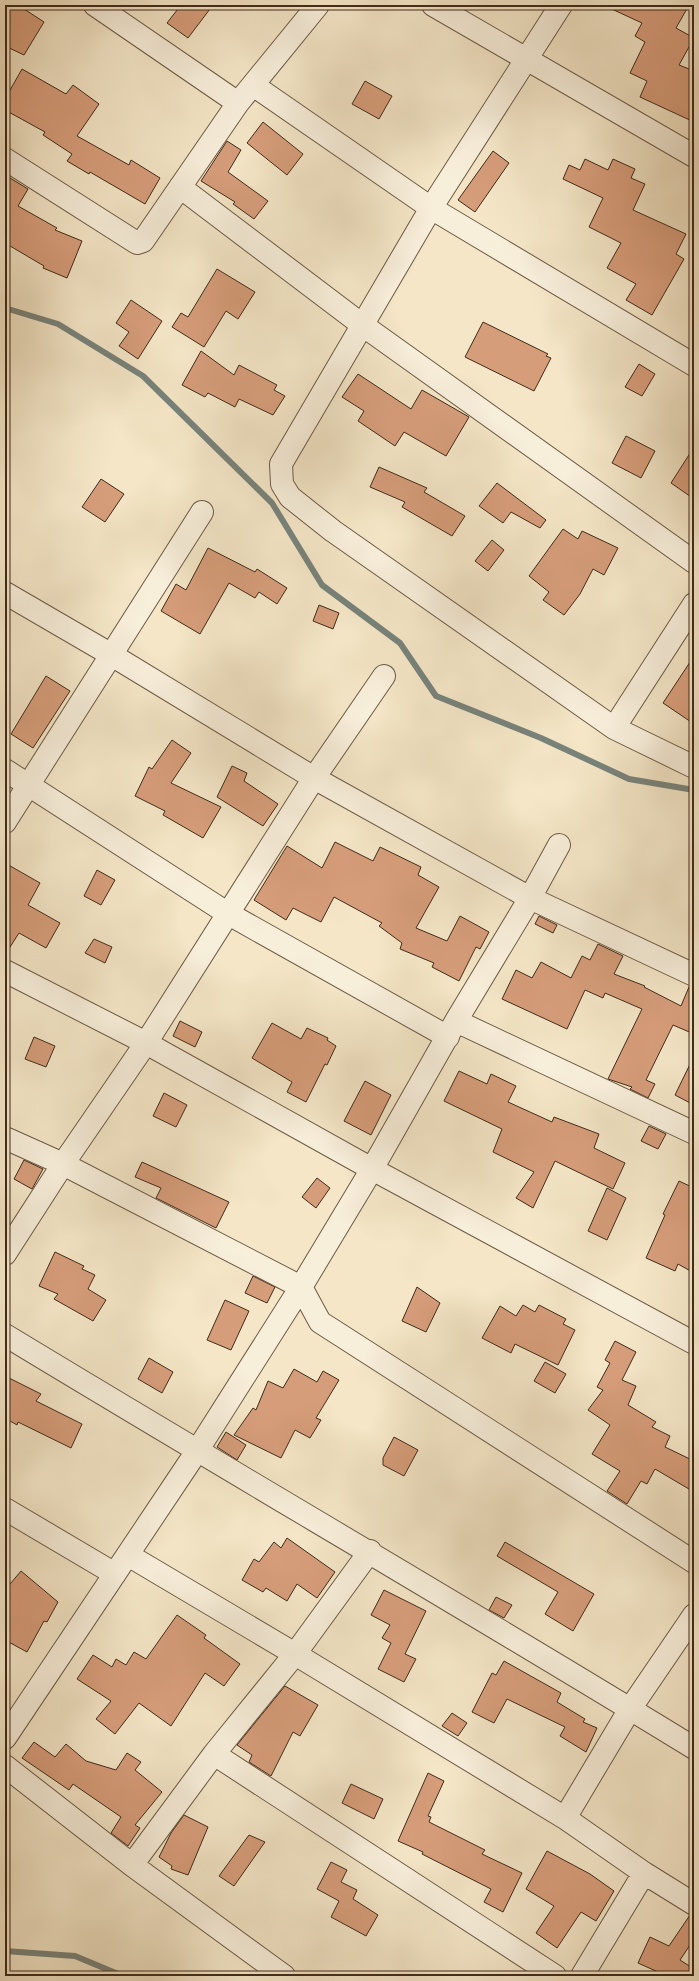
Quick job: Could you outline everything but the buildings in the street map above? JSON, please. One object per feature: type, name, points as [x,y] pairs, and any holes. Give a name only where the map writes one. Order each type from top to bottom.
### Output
[{"type":"street","points":[[96,5],[238,103]]},
{"type":"street","points":[[5,159],[137,243],[143,240],[238,103],[318,5]]},
{"type":"street","points":[[433,5],[694,156]]},
{"type":"street","points":[[561,5],[431,208],[361,324],[280,464],[282,484],[290,497],[333,532],[614,728],[694,767]]},
{"type":"street","points":[[253,85],[431,208],[694,365]]},
{"type":"street","points":[[180,187],[361,324],[694,562]]},
{"type":"street","points":[[5,822],[110,654],[202,512]]},
{"type":"street","points":[[5,593],[110,654],[314,778],[530,898],[694,975]]},
{"type":"street","points":[[614,728],[694,604]]},
{"type":"street","points":[[5,1254],[63,1164],[146,1042],[227,912],[314,778],[384,676]]},
{"type":"street","points":[[5,770],[227,912],[452,1029],[694,1133]]},
{"type":"street","points":[[6,1736],[197,1451],[301,1287],[372,1170],[452,1029],[530,898],[558,845]]},
{"type":"street","points":[[5,971],[146,1042],[372,1170],[694,1343]]},
{"type":"street","points":[[5,1138],[63,1164],[301,1287],[320,1322],[694,1562]]},
{"type":"street","points":[[5,1335],[197,1451],[370,1551],[694,1748]]},
{"type":"street","points":[[5,1509],[115,1574]]},
{"type":"street","points":[[132,1865],[214,1754],[295,1654],[370,1551]]},
{"type":"street","points":[[128,1555],[295,1654],[565,1818],[644,1874],[694,1904]]},
{"type":"street","points":[[565,1818],[630,1709],[694,1615]]},
{"type":"street","points":[[214,1754],[555,1976]]},
{"type":"street","points":[[5,1766],[132,1865],[284,1976]]},
{"type":"street","points":[[582,1976],[644,1874]]},
{"type":"waterway","points":[[5,308],[58,324],[143,376],[272,503],[322,585],[400,643],[436,696],[541,738],[629,779],[694,790]]},
{"type":"waterway","points":[[5,1951],[75,1956],[123,1976]]}]
